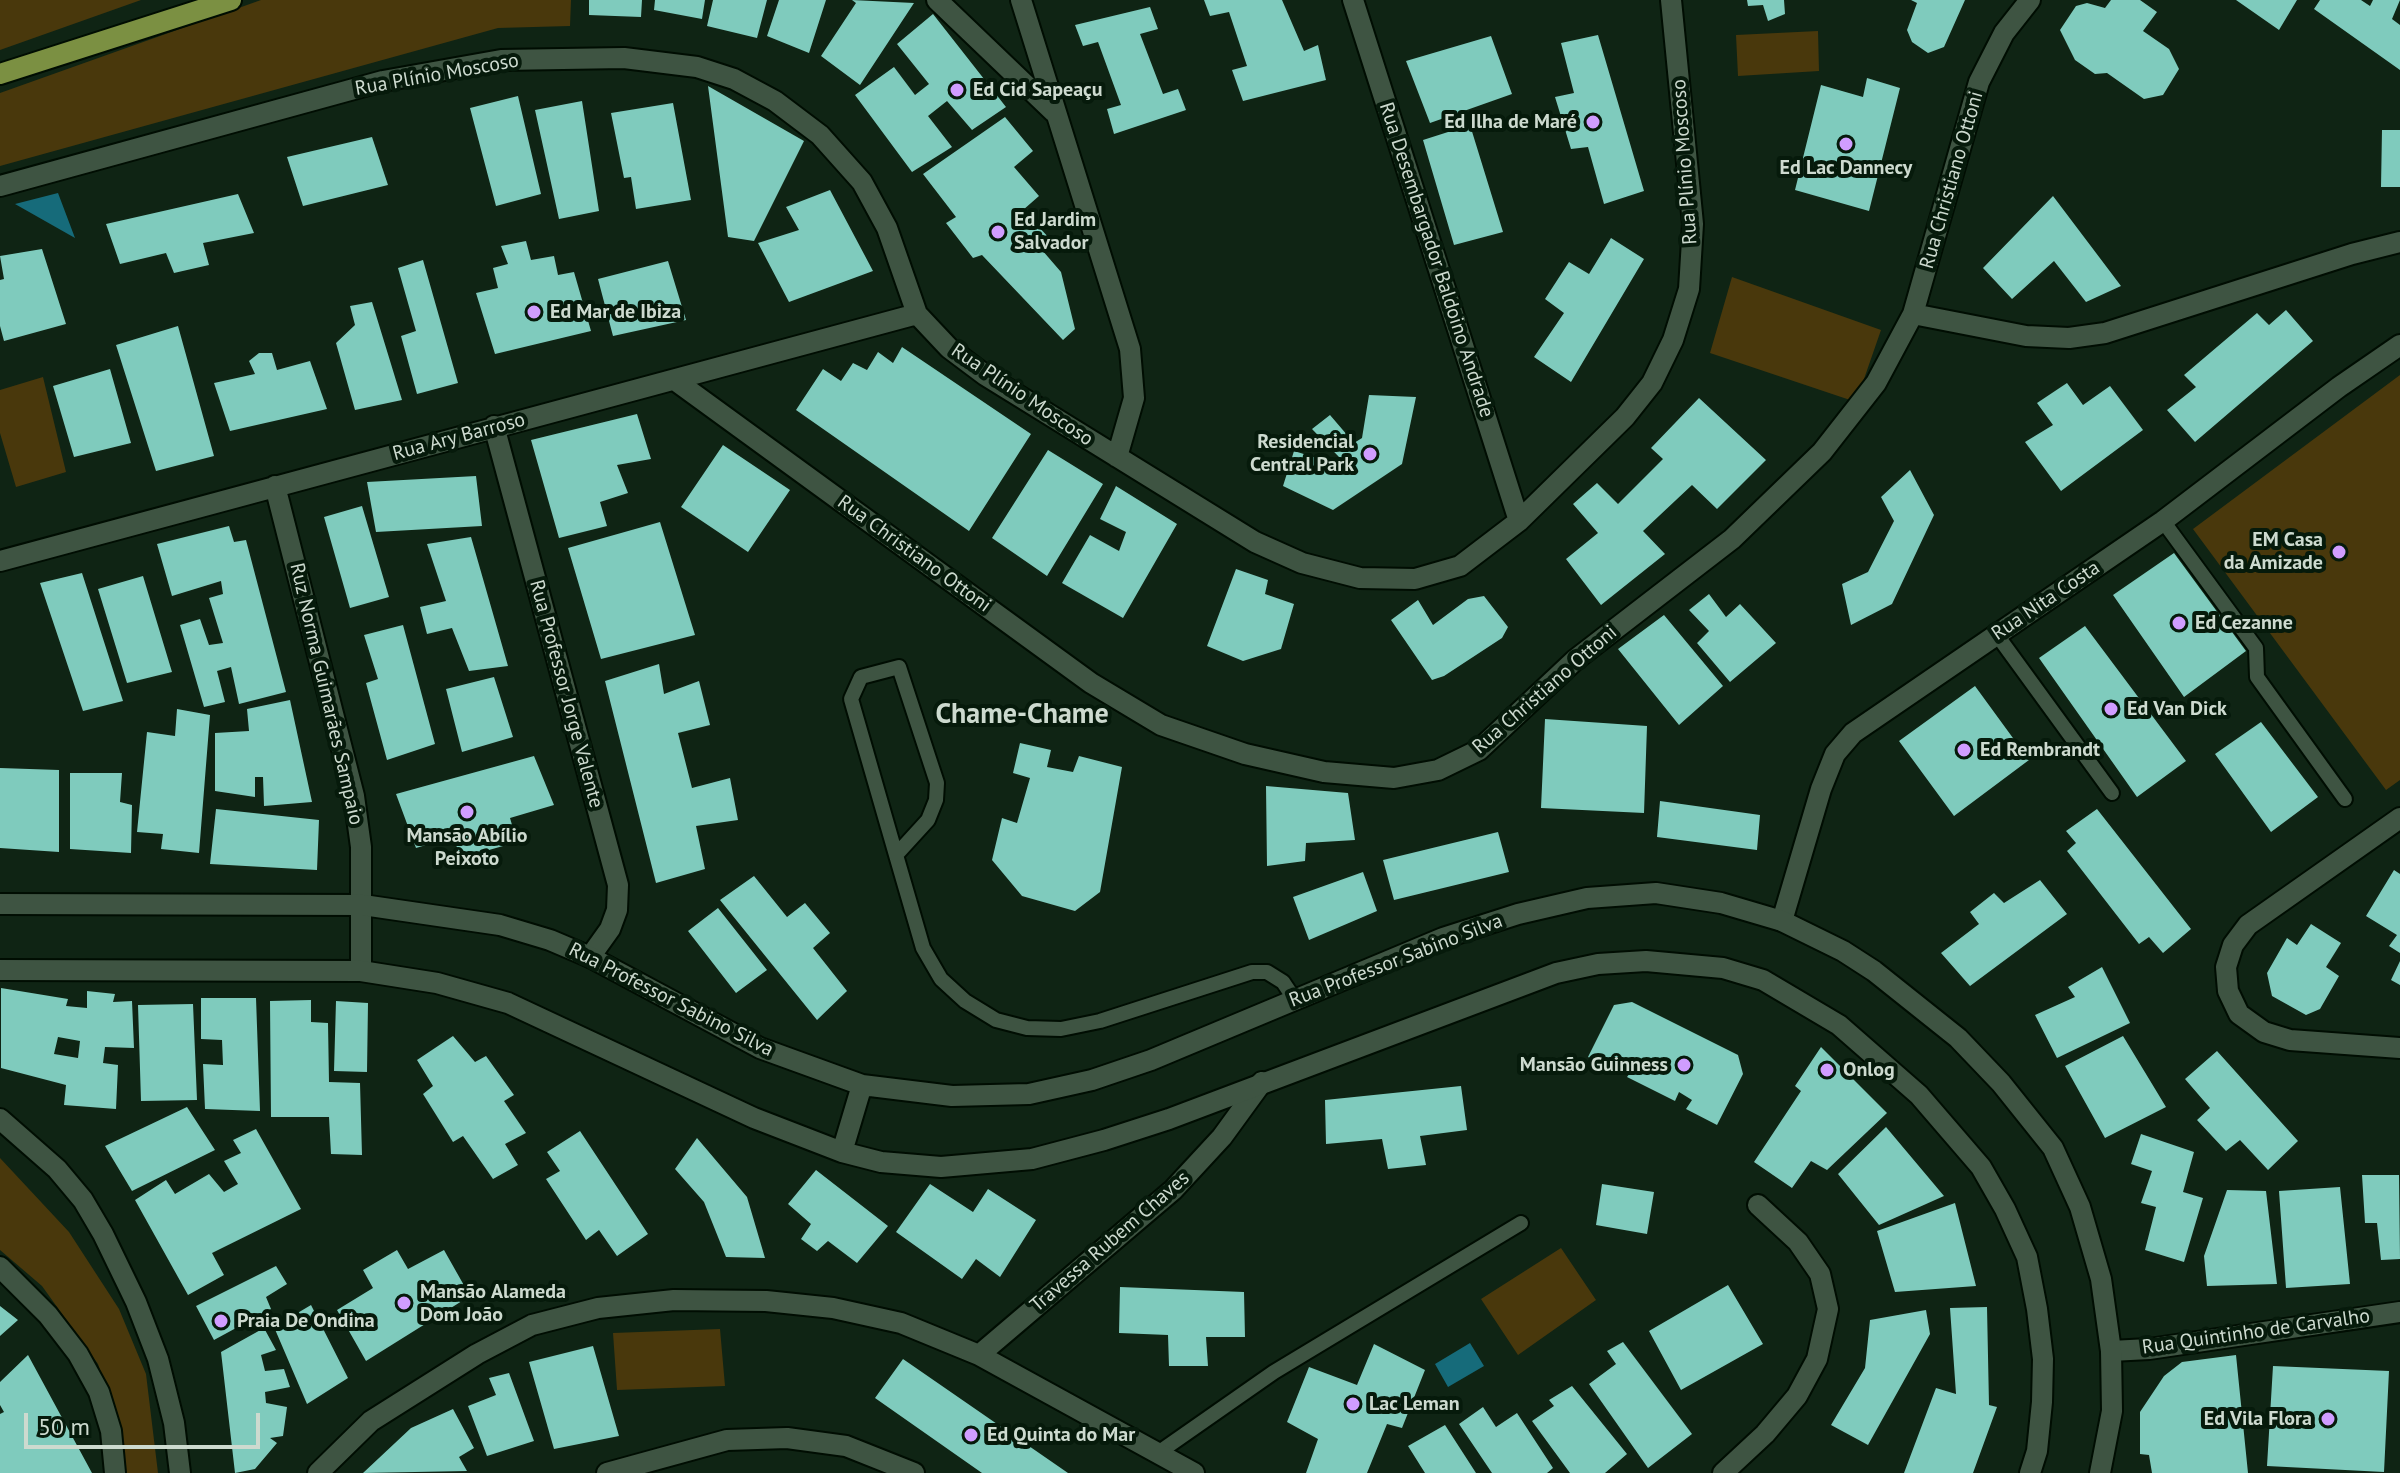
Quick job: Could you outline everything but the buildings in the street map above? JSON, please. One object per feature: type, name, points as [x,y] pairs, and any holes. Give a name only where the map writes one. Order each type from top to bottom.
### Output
[{"type":"main road","points":[[0,74],[231,0]]},
{"type":"street","points":[[937,0],[1054,112]]},
{"type":"street","points":[[1021,0],[1130,349],[1134,398],[1117,457]]},
{"type":"street","name":"Rua Desembargador Baldoino Andrade","points":[[1353,0],[1519,521]]},
{"type":"street","name":"Rua Plínio Moscoso","points":[[0,186],[383,81],[501,60],[624,58],[697,67],[734,79],[775,101],[820,135],[862,182],[887,228],[917,314],[949,348],[985,375],[1255,542],[1302,563],[1360,578],[1415,579],[1460,566],[1519,521],[1625,417],[1652,383],[1673,340],[1689,289],[1693,224],[1671,0]]},
{"type":"street","name":"Rua Christiano Ottoni","points":[[676,381],[1091,683],[1161,725],[1258,757],[1324,772],[1394,778],[1438,770],[1479,750],[1575,660],[1732,539],[1822,452],[1876,383],[1913,314],[1979,82],[2004,33],[2030,0]]},
{"type":"street","points":[[1913,314],[2026,336],[2069,338],[2105,333],[2352,254],[2400,242]]},
{"type":"street","name":"Rua Ary Barroso","points":[[0,561],[917,314]]},
{"type":"street","name":"Rua Nita Costa","points":[[1782,921],[1821,789],[1835,754],[1853,733],[2163,521],[2339,387],[2400,345]]},
{"type":"street","name":"Rua Professor Jorge Valente","points":[[494,426],[618,885],[617,910],[610,929],[590,957]]},
{"type":"street","name":"Ruz Norma Guimarães Sampaio","points":[[275,486],[354,796],[361,847],[363,905]]},
{"type":"street","points":[[2400,818],[2248,925],[2233,945],[2226,967],[2228,991],[2239,1014],[2264,1032],[2290,1040],[2400,1048]]},
{"type":"street","name":"Rua Professor Sabino Silva","points":[[0,904],[363,905],[500,925],[550,940],[590,957],[760,1048],[862,1085],[952,1096],[1029,1094],[1092,1080],[1151,1060],[1443,938],[1518,914],[1587,898],[1656,893],[1721,903],[1782,921],[1843,951],[1874,971],[1958,1038],[2001,1083],[2053,1148],[2084,1221],[2101,1279],[2111,1351],[2112,1411],[2100,1473]]},
{"type":"street","points":[[361,971],[363,905]]},
{"type":"street","points":[[0,970],[361,971],[437,983],[508,1003],[754,1118],[842,1152],[881,1162],[941,1167],[1032,1159],[1169,1119],[1542,978],[1598,964],[1688,963],[1723,968],[1775,987],[1839,1025],[1919,1095],[1981,1167],[2027,1257],[2043,1359],[2038,1439],[2030,1473]]},
{"type":"street","name":"Travessa Rubem Chaves","points":[[979,1355],[1173,1190],[1222,1137],[1262,1082]]},
{"type":"street","points":[[842,1152],[862,1085]]},
{"type":"street","points":[[0,1119],[57,1169],[83,1200],[103,1234],[136,1302],[158,1359],[174,1423],[180,1473]]},
{"type":"street","points":[[1723,1473],[1765,1434],[1797,1396],[1817,1359],[1828,1309],[1820,1274],[1798,1242],[1758,1205]]},
{"type":"street","points":[[0,1267],[48,1315],[78,1354],[99,1392],[111,1431],[115,1473]]},
{"type":"street","points":[[318,1473],[371,1421],[477,1354],[532,1325],[598,1308],[674,1300],[766,1301],[833,1308],[901,1323],[979,1355],[1194,1473]]},
{"type":"street","name":"Rua Quintinho de Carvalho","points":[[2111,1351],[2400,1312]]},
{"type":"street","points":[[607,1473],[727,1440],[787,1438],[846,1446],[914,1473]]},
{"type":"lane","points":[[2163,521],[2256,648],[2257,677],[2345,799]]},
{"type":"lane","points":[[1997,635],[2112,793]]},
{"type":"lane","points":[[896,855],[928,820],[936,800],[937,783],[899,667],[861,677],[851,699],[896,855],[923,948],[941,979],[965,1001],[996,1020],[1027,1028],[1061,1029],[1113,1018],[1252,972],[1267,972],[1283,982],[1295,1000]]},
{"type":"lane","points":[[1158,1453],[1274,1372],[1521,1223]]},
{"type":"shaded area","points":[[0,0],[141,0],[0,50]]},
{"type":"shaded area","points":[[261,0],[571,0],[570,26],[498,28],[0,166],[0,93]]},
{"type":"shaded area","points":[[1818,31],[1819,71],[1738,76],[1736,35]]},
{"type":"shaded area","points":[[1732,277],[1881,330],[1856,402],[1710,353]]},
{"type":"shaded area","points":[[2400,375],[2400,780],[2386,790],[2193,529]]},
{"type":"shaded area","points":[[43,377],[66,472],[16,487],[0,433],[0,390]]},
{"type":"shaded area","points":[[0,1158],[69,1232],[119,1309],[146,1374],[158,1473],[121,1473],[118,1424],[98,1364],[42,1286],[0,1250]]},
{"type":"shaded area","points":[[1561,1248],[1596,1300],[1518,1355],[1481,1299]]},
{"type":"shaded area","points":[[720,1329],[725,1386],[617,1390],[613,1333]]},
{"type":"water","points":[[58,193],[75,238],[15,204]]},
{"type":"water","points":[[1470,1343],[1484,1366],[1448,1387],[1435,1364]]},
{"type":"place","name":"Ed Cid Sapeaçu","points":[[957,90]]},
{"type":"place","name":"Ed Ilha de Maré","points":[[1593,122]]},
{"type":"place","name":"Ed Lac Dannecy","points":[[1846,144]]},
{"type":"place","name":"Ed Jardim Salvador","points":[[998,232]]},
{"type":"place","name":"Ed Mar de Ibiza","points":[[534,312]]},
{"type":"place","name":"Residencial Central Park","points":[[1370,454]]},
{"type":"place","name":"EM Casa da Amizade","points":[[2339,552]]},
{"type":"place","name":"Ed Cezanne","points":[[2179,623]]},
{"type":"place","name":"Ed Van Dick","points":[[2111,709]]},
{"type":"place","name":"Ed Rembrandt","points":[[1964,750]]},
{"type":"place","name":"Mansão Abílio Peixoto","points":[[467,812]]},
{"type":"place","name":"Mansão Guinness","points":[[1684,1065]]},
{"type":"place","name":"Onlog","points":[[1827,1070]]},
{"type":"place","name":"Mansão Alameda Dom João","points":[[404,1303]]},
{"type":"place","name":"Praia De Ondina","points":[[221,1321]]},
{"type":"place","name":"Lac Leman","points":[[1353,1404]]},
{"type":"place","name":"Ed Vila Flora","points":[[2328,1419]]},
{"type":"place","name":"Ed Quinta do Mar","points":[[971,1435]]},
{"type":"district","name":"Chame-Chame","points":[[1022,715]]}]
